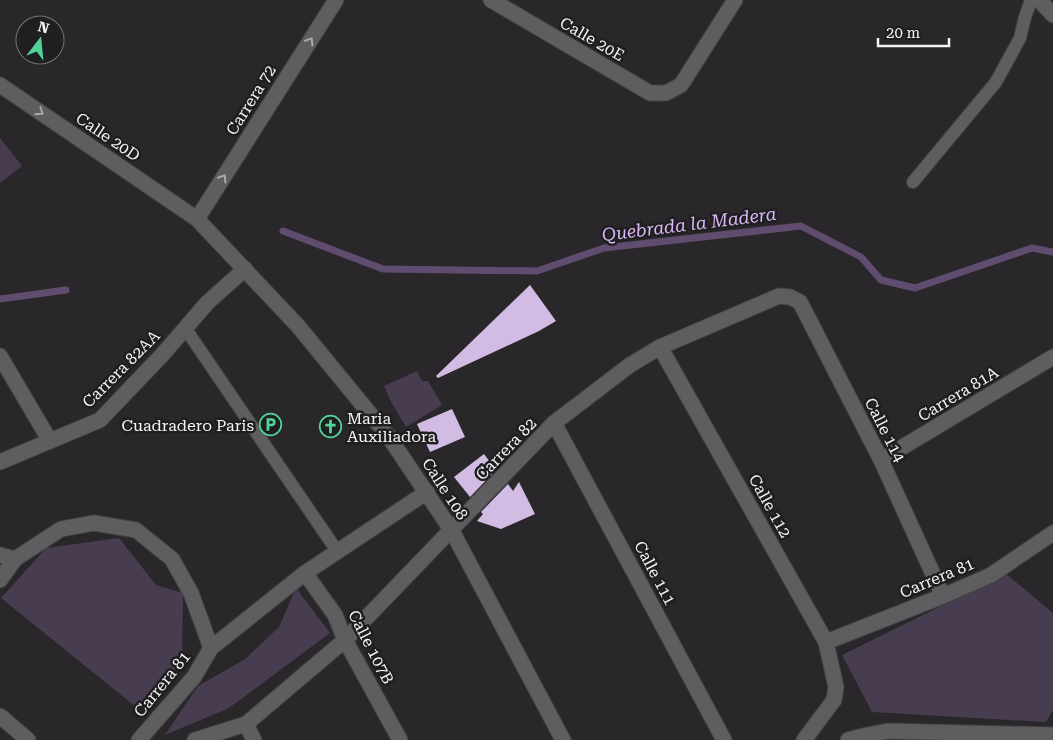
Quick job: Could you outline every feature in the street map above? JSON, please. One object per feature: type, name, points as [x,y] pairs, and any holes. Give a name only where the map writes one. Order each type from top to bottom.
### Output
[{"type":"street","name":"Carrera 72","points":[[197,219],[336,0]]},
{"type":"street","name":"Calle 20E","points":[[491,0],[650,93],[666,93],[681,85],[735,0]]},
{"type":"street","points":[[1039,0],[1053,15]]},
{"type":"street","name":"Calle 20D","points":[[0,84],[197,219]]},
{"type":"street","name":"Calle 108","points":[[197,219],[298,326],[383,430],[427,492],[452,531],[563,740]]},
{"type":"street","name":"Carrera 82AA","points":[[0,462],[100,420],[208,303],[246,269]]},
{"type":"street","name":"Carrera 82","points":[[195,740],[246,724],[346,640],[554,423],[630,365],[660,347],[779,296]]},
{"type":"street","name":"Calle 114","points":[[779,296],[790,297],[800,302],[881,460],[943,596]]},
{"type":"street","name":"Calle 112","points":[[660,347],[826,642],[836,687],[834,700],[804,740]]},
{"type":"street","points":[[0,356],[50,441]]},
{"type":"street","name":"Carrera 81A","points":[[881,460],[1053,357]]},
{"type":"street","name":"Calle 111","points":[[554,423],[724,740]]},
{"type":"street","points":[[0,580],[7,557],[61,529],[94,523],[136,530],[172,559],[190,593],[211,648],[305,573],[427,492]]},
{"type":"street","name":"Carrera 81","points":[[826,642],[991,575],[1053,533]]},
{"type":"street","name":"Calle 107B","points":[[305,573],[335,615],[346,640],[400,740]]},
{"type":"street","name":"Carrera 81","points":[[139,740],[194,677],[211,648]]},
{"type":"street","points":[[0,716],[28,740]]},
{"type":"street","points":[[246,724],[254,740]]},
{"type":"street","points":[[848,740],[888,731],[1050,730]]},
{"type":"lane","points":[[913,182],[996,82],[1020,38],[1025,17],[1032,0]]},
{"type":"lane","points":[[185,328],[337,551]]},
{"type":"shaded area","points":[[0,138],[22,166],[0,183]]},
{"type":"shaded area","points":[[417,371],[422,381],[428,381],[442,405],[406,427],[384,386]]},
{"type":"shaded area","points":[[119,538],[156,585],[183,593],[182,663],[136,707],[1,598],[46,548]]},
{"type":"shaded area","points":[[1006,574],[1053,613],[1053,710],[1046,722],[872,712],[842,655]]},
{"type":"shaded area","points":[[296,588],[330,633],[229,708],[165,735],[198,686],[245,659],[279,627]]},
{"type":"building","points":[[530,285],[556,321],[539,331],[438,378],[436,376]]},
{"type":"building","points":[[452,409],[465,437],[430,452],[417,424]]},
{"type":"building","points":[[484,454],[496,470],[470,497],[454,477]]},
{"type":"building","points":[[519,482],[535,514],[501,529],[477,521],[483,514],[481,512],[508,484],[513,491]]},
{"type":"waterway","name":"Quebrada la Madera","points":[[283,231],[383,269],[537,271],[604,248],[801,226],[861,257],[881,280],[915,288],[1032,248],[1053,252]]},
{"type":"waterway","name":"Quebrada la Madera","points":[[0,299],[66,290]]},
{"type":"place","name":"Cuadradero Paris","points":[[270,425]]},
{"type":"place","name":"Maria Auxiliadora","points":[[331,427]]}]
